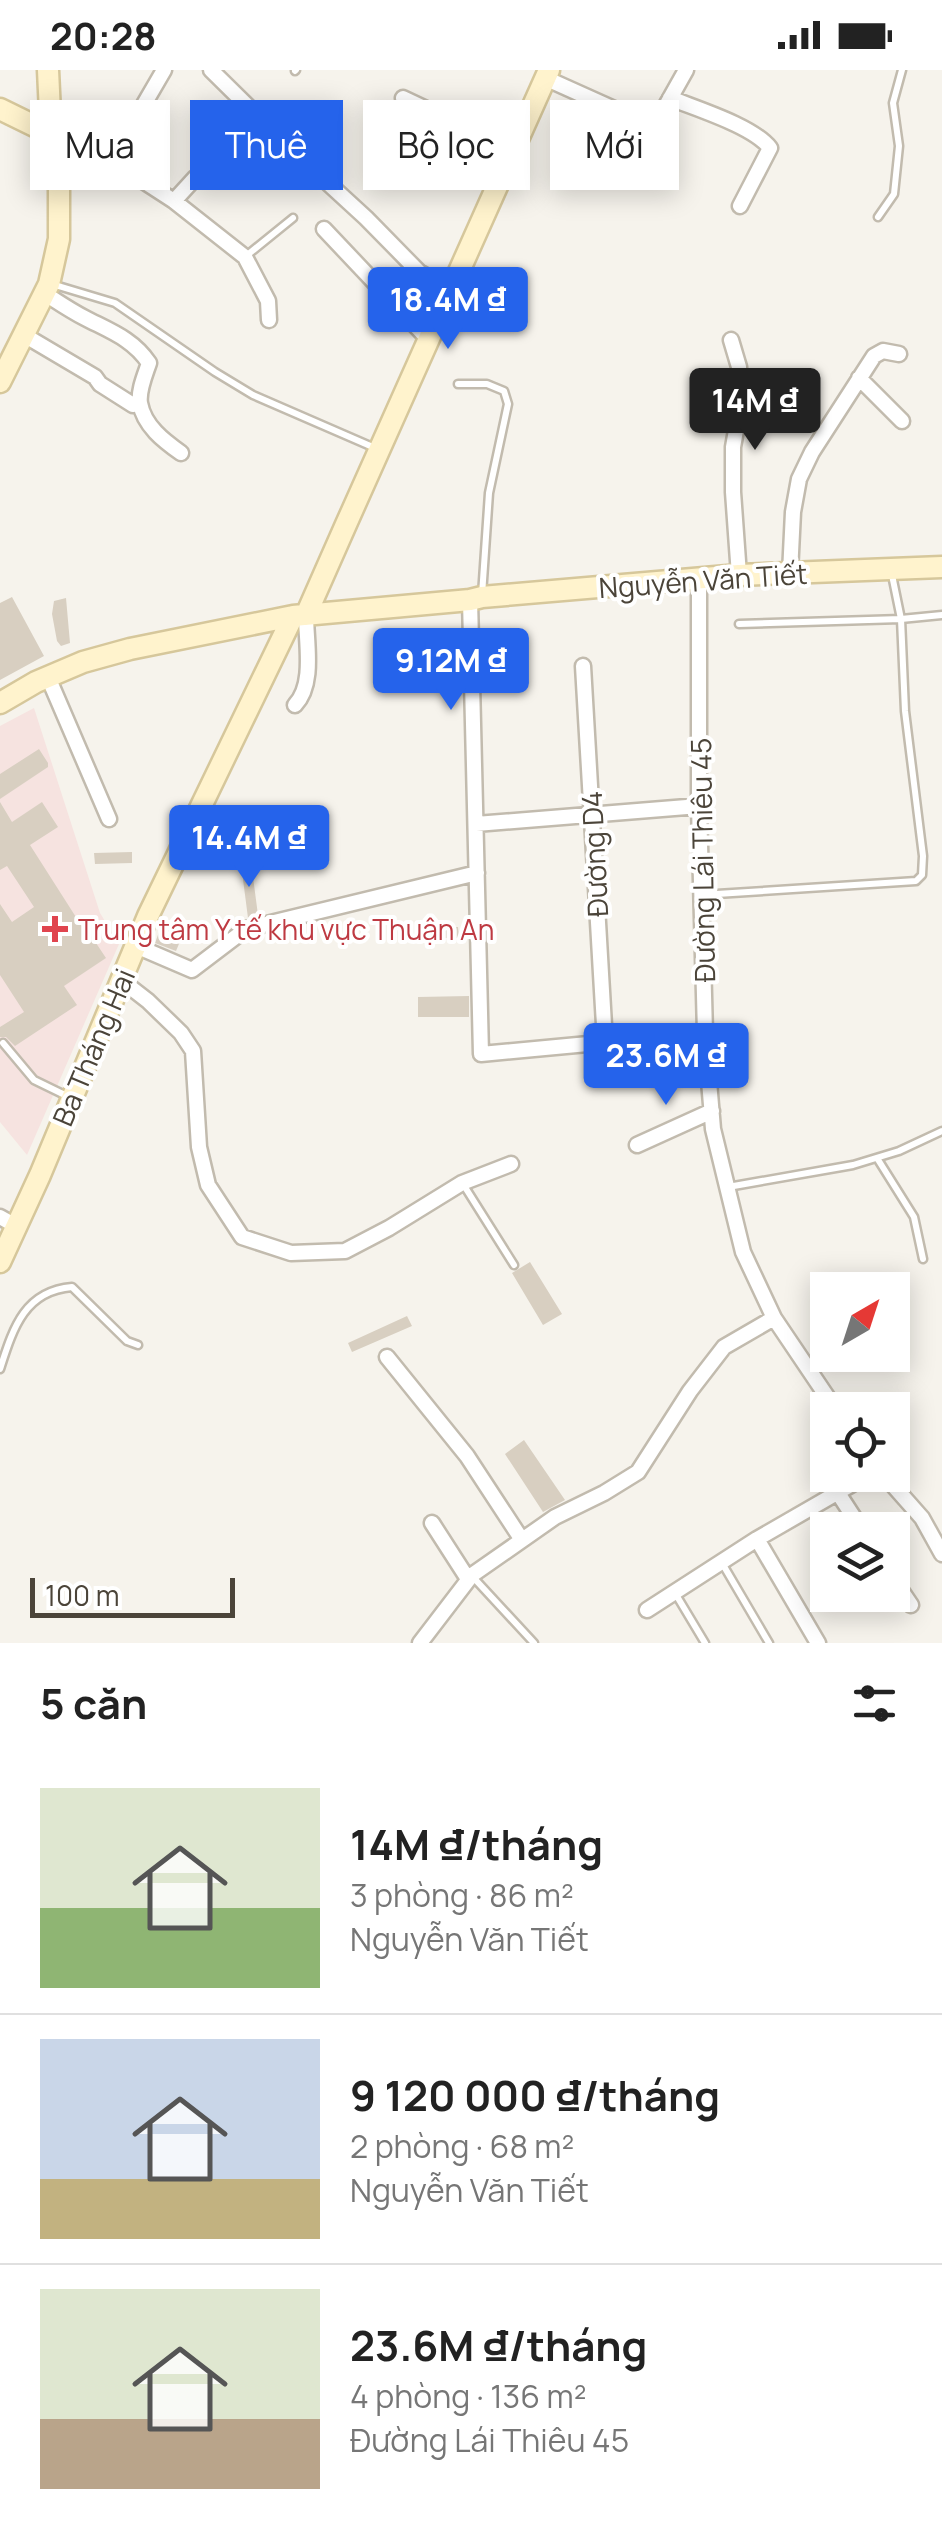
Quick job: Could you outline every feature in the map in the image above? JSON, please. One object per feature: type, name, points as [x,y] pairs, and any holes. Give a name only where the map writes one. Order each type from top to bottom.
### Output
[{"type":"street","points":[[48,70],[49,100]]},
{"type":"street","points":[[147,100],[164,70]]},
{"type":"street","points":[[211,70],[419,272],[450,290]]},
{"type":"street","points":[[547,74],[654,127],[686,70]]},
{"type":"street","name":"Ba Tháng Hai","points":[[530,112],[547,74]]},
{"type":"street","points":[[404,98],[408,100]]},
{"type":"street","points":[[670,98],[762,138],[770,148],[740,206]]},
{"type":"street","points":[[0,110],[30,124]]},
{"type":"street","points":[[174,201],[190,183]]},
{"type":"street","points":[[0,382],[46,288],[59,239],[59,190]]},
{"type":"street","points":[[157,190],[245,257],[268,301],[268,320]]},
{"type":"street","name":"Ba Tháng Hai","points":[[0,1262],[8,1222],[72,1098],[136,946],[300,616],[495,190]]},
{"type":"street","points":[[324,229],[427,338]]},
{"type":"street","points":[[46,288],[69,309],[138,348],[149,363],[140,404],[159,438],[182,453]]},
{"type":"street","points":[[24,335],[133,405],[140,404]]},
{"type":"street","points":[[732,340],[739,367],[740,408],[733,447],[732,492],[739,575]]},
{"type":"street","points":[[790,572],[794,501],[812,452],[878,352],[899,354]]},
{"type":"street","points":[[859,378],[902,420]]},
{"type":"street","name":"Nguyễn Văn Tiết","points":[[0,703],[83,662],[300,616],[739,575],[942,567]]},
{"type":"street","name":"Đường Lái Thiêu 45","points":[[699,580],[699,806],[705,1033],[712,1111],[744,1252],[774,1318],[824,1392]]},
{"type":"street","points":[[476,598],[476,874],[481,1054],[705,1033]]},
{"type":"street","points":[[295,705],[304,696],[307,671],[300,616]]},
{"type":"street","name":"Đường D4","points":[[583,666],[605,1042]]},
{"type":"street","points":[[48,677],[109,819]]},
{"type":"street","points":[[476,824],[699,806]]},
{"type":"street","points":[[136,946],[192,970],[246,929],[476,874]]},
{"type":"street","points":[[121,980],[181,1033],[193,1051],[199,1147],[208,1185],[242,1237],[291,1253],[346,1251],[462,1182],[511,1164]]},
{"type":"street","points":[[638,1144],[712,1111]]},
{"type":"street","points":[[428,1640],[470,1577],[555,1516],[638,1472],[690,1391],[724,1347],[774,1318]]},
{"type":"street","points":[[387,1356],[467,1456],[522,1540]]},
{"type":"street","points":[[647,1610],[757,1538],[838,1492],[851,1512]]},
{"type":"street","points":[[899,1492],[922,1518],[942,1554]]},
{"type":"street","points":[[432,1523],[470,1577]]},
{"type":"street","points":[[757,1538],[818,1643]]},
{"type":"lane","points":[[878,218],[894,194],[899,146],[893,103],[902,70]]},
{"type":"lane","points":[[245,257],[294,218]]},
{"type":"lane","points":[[46,288],[115,303],[254,395],[378,450]]},
{"type":"lane","points":[[458,384],[487,384],[504,391],[508,404],[488,493],[476,598]]},
{"type":"lane","points":[[702,896],[916,881],[922,875],[905,711],[901,619],[891,569]]},
{"type":"lane","points":[[739,624],[942,615]]},
{"type":"lane","points":[[3,1043],[34,1080],[72,1098]]},
{"type":"lane","points":[[727,1187],[877,1158],[942,1131]]},
{"type":"lane","points":[[877,1158],[914,1217],[923,1259]]},
{"type":"lane","points":[[462,1182],[514,1265]]},
{"type":"lane","points":[[0,1369],[25,1308],[55,1288],[72,1287],[126,1341],[138,1345]]},
{"type":"lane","points":[[721,1562],[769,1643]]},
{"type":"lane","points":[[470,1577],[534,1643]]},
{"type":"lane","points":[[674,1592],[705,1643]]},
{"type":"shaded area","name":"Trung tâm Y tế khu vực Thuận An","points":[[34,708],[100,913],[119,944],[27,1155],[0,1122],[0,726]]},
{"type":"building","points":[[12,597],[44,656],[0,680],[0,603]]},
{"type":"building","points":[[66,598],[70,643],[61,646],[52,614],[54,601]]},
{"type":"building","points":[[39,749],[48,767],[0,799],[0,774]]},
{"type":"building","points":[[0,802],[12,822],[42,802],[58,827],[30,845],[106,958],[64,986],[77,1005],[15,1046],[6,1037],[0,1037],[0,1027],[24,1012],[0,975],[0,904],[12,922],[34,907],[7,866],[0,870]]},
{"type":"building","points":[[132,852],[132,863],[95,864],[94,853]]},
{"type":"building","points":[[251,862],[258,915],[248,918],[241,864]]},
{"type":"building","points":[[163,921],[197,931],[193,943],[181,939],[176,951],[155,943]]},
{"type":"building","points":[[421,927],[458,927],[459,938],[421,938]]},
{"type":"building","points":[[469,996],[469,1017],[418,1017],[418,997]]},
{"type":"building","points":[[530,1262],[562,1314],[543,1325],[512,1273]]},
{"type":"building","points":[[407,1316],[412,1326],[352,1352],[348,1343]]},
{"type":"building","points":[[524,1440],[565,1500],[543,1512],[505,1454]]},
{"type":"place","name":"Trung tâm Y tế khu vực Thuận An","points":[[55,929]]}]
